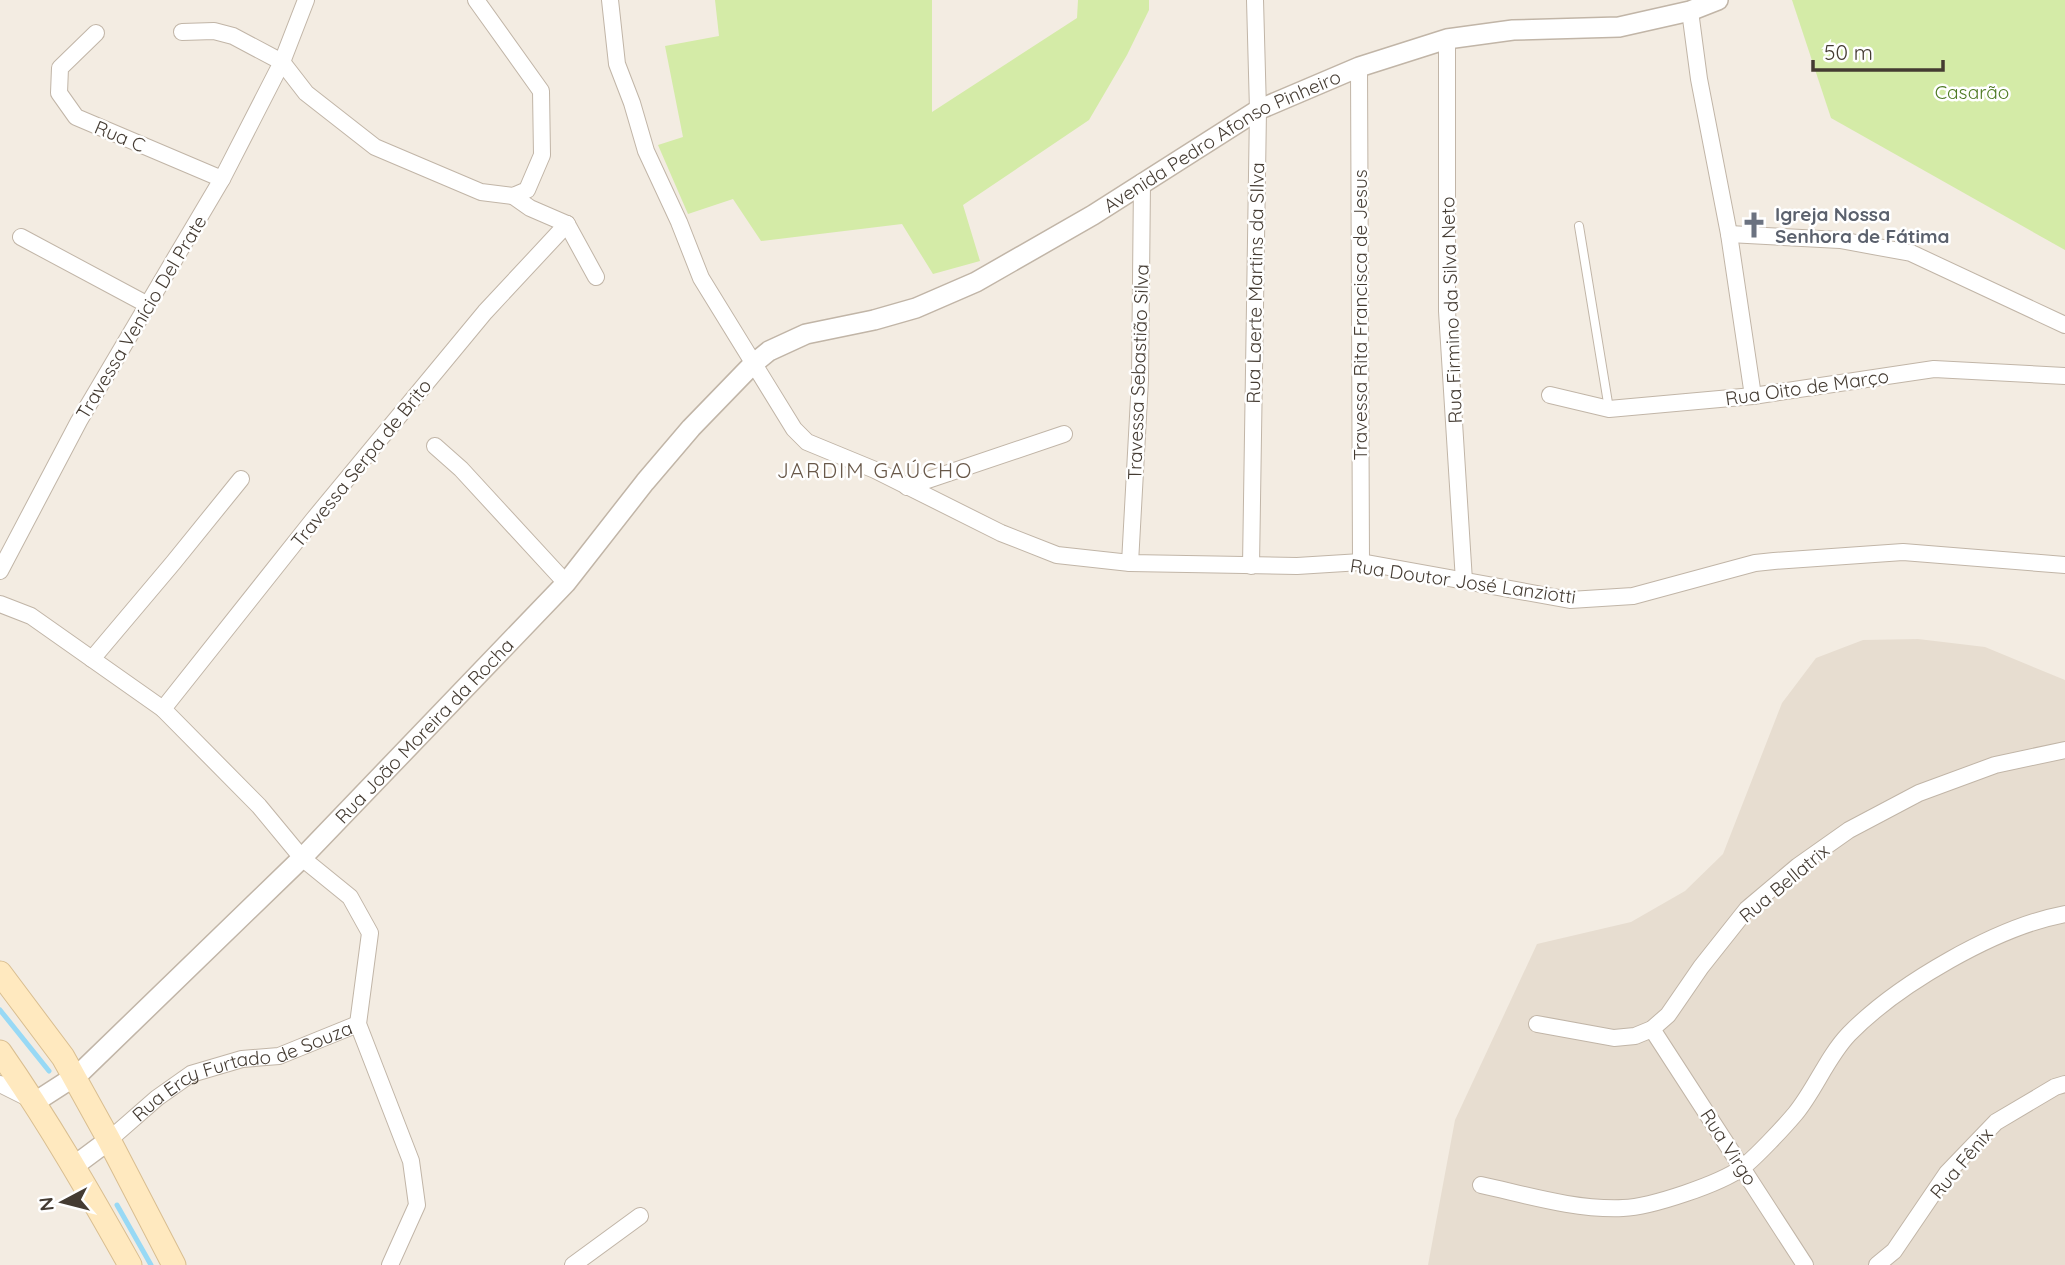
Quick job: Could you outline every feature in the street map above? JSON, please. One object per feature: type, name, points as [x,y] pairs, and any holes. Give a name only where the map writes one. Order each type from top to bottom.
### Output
[{"type":"main road","points":[[0,973],[75,1077],[174,1265]]},
{"type":"main road","points":[[0,1052],[35,1102],[130,1265]]},
{"type":"street","points":[[282,62],[306,0]]},
{"type":"street","points":[[476,0],[541,90],[542,155],[520,193]]},
{"type":"street","name":"Rua Doutor José Lanziotti","points":[[610,0],[617,64],[646,151],[701,278],[794,429],[807,442],[875,470],[1001,533],[1057,555],[1130,563],[1251,566],[1361,562],[1570,600],[1633,596],[1755,563],[1903,552],[2065,565]]},
{"type":"street","name":"Rua Laerte Martins da SIlva","points":[[1251,566],[1258,110],[1255,0]]},
{"type":"street","name":"Avenida Pedro Afonso Pinheiro","points":[[753,364],[769,351],[806,334],[874,320],[915,308],[976,282],[1093,215],[1142,181],[1258,110],[1359,67],[1447,39],[1513,30],[1619,27],[1690,11],[1718,0]]},
{"type":"street","points":[[1690,11],[1753,396]]},
{"type":"street","points":[[182,32],[214,31],[233,36],[282,62],[306,93],[375,147],[481,192],[520,193]]},
{"type":"street","name":"Rua C","points":[[96,33],[60,68],[59,93],[76,117],[222,179]]},
{"type":"street","name":"Rua Firmino da Silva Neto","points":[[1447,39],[1447,311],[1464,581]]},
{"type":"street","name":"Travessa Venício Del Prate","points":[[0,571],[79,421],[222,179],[282,62]]},
{"type":"street","name":"Travessa Rita Francisca de Jesus","points":[[1359,67],[1361,562]]},
{"type":"street","name":"Travessa Sebastião Silva","points":[[1130,563],[1140,380],[1142,181]]},
{"type":"street","points":[[520,193],[530,208],[567,224],[596,276]]},
{"type":"street","name":"Travessa Serpa de Brito","points":[[163,709],[313,520],[485,312],[567,224]]},
{"type":"street","points":[[1728,234],[1840,240],[1911,253],[2065,325]]},
{"type":"street","points":[[21,237],[148,305]]},
{"type":"street","name":"Rua João Moreira da Rocha","points":[[35,1102],[75,1077],[302,858],[566,583],[652,473],[753,364]]},
{"type":"street","name":"Rua Oito de Março","points":[[1550,395],[1609,409],[1753,396],[1934,369],[2065,376]]},
{"type":"street","points":[[907,487],[1064,434]]},
{"type":"street","points":[[435,446],[461,469],[566,583]]},
{"type":"street","points":[[92,659],[241,479]]},
{"type":"street","name":"Rua Ercy Furtado de Souza","points":[[0,604],[31,616],[163,709],[259,806],[302,858],[350,897],[370,933],[358,1024],[279,1056],[242,1059],[191,1074],[157,1098],[74,1166]]},
{"type":"street","name":"Rua Bellatrix","points":[[1652,1029],[1668,1015],[1701,967],[1747,909],[1798,866],[1849,830],[1919,793],[1995,765],[2065,750]]},
{"type":"street","points":[[1481,1185],[1569,1205],[1624,1208],[1688,1193],[1742,1167],[1796,1114],[1847,1035],[1904,987],[1971,950],[2039,919],[2065,914]]},
{"type":"street","points":[[358,1024],[411,1161],[417,1205],[390,1265]]},
{"type":"street","points":[[1537,1024],[1614,1038],[1635,1036],[1652,1029]]},
{"type":"street","name":"Rua Virgo","points":[[1652,1029],[1805,1265]]},
{"type":"street","points":[[0,1084],[35,1102]]},
{"type":"street","name":"Rua Fênix","points":[[1877,1265],[1894,1251],[1947,1174],[1996,1122],[2055,1087],[2065,1084]]},
{"type":"street","points":[[573,1265],[640,1216]]},
{"type":"lane","points":[[1579,226],[1609,409]]},
{"type":"shaded area","points":[[1918,639],[1985,647],[2065,680],[2065,1265],[1428,1265],[1455,1120],[1537,944],[1631,922],[1685,891],[1723,854],[1782,703],[1816,658],[1863,640]]},
{"type":"green space","points":[[715,0],[932,0],[932,112],[1077,18],[1078,0],[1149,0],[1149,10],[1127,55],[1089,120],[963,205],[980,261],[933,274],[902,224],[761,241],[733,199],[688,214],[658,145],[683,137],[665,46],[719,36]]},
{"type":"green space","name":"Casarão","points":[[1792,0],[2065,0],[2065,250],[1831,118]]},
{"type":"waterway","points":[[0,1010],[49,1071]]},
{"type":"waterway","points":[[117,1205],[151,1265]]},
{"type":"place","name":"Igreja Nossa Senhora de Fátima","points":[[1754,225]]},
{"type":"district","name":"JARDIM GAÚCHO","points":[[875,470]]}]
